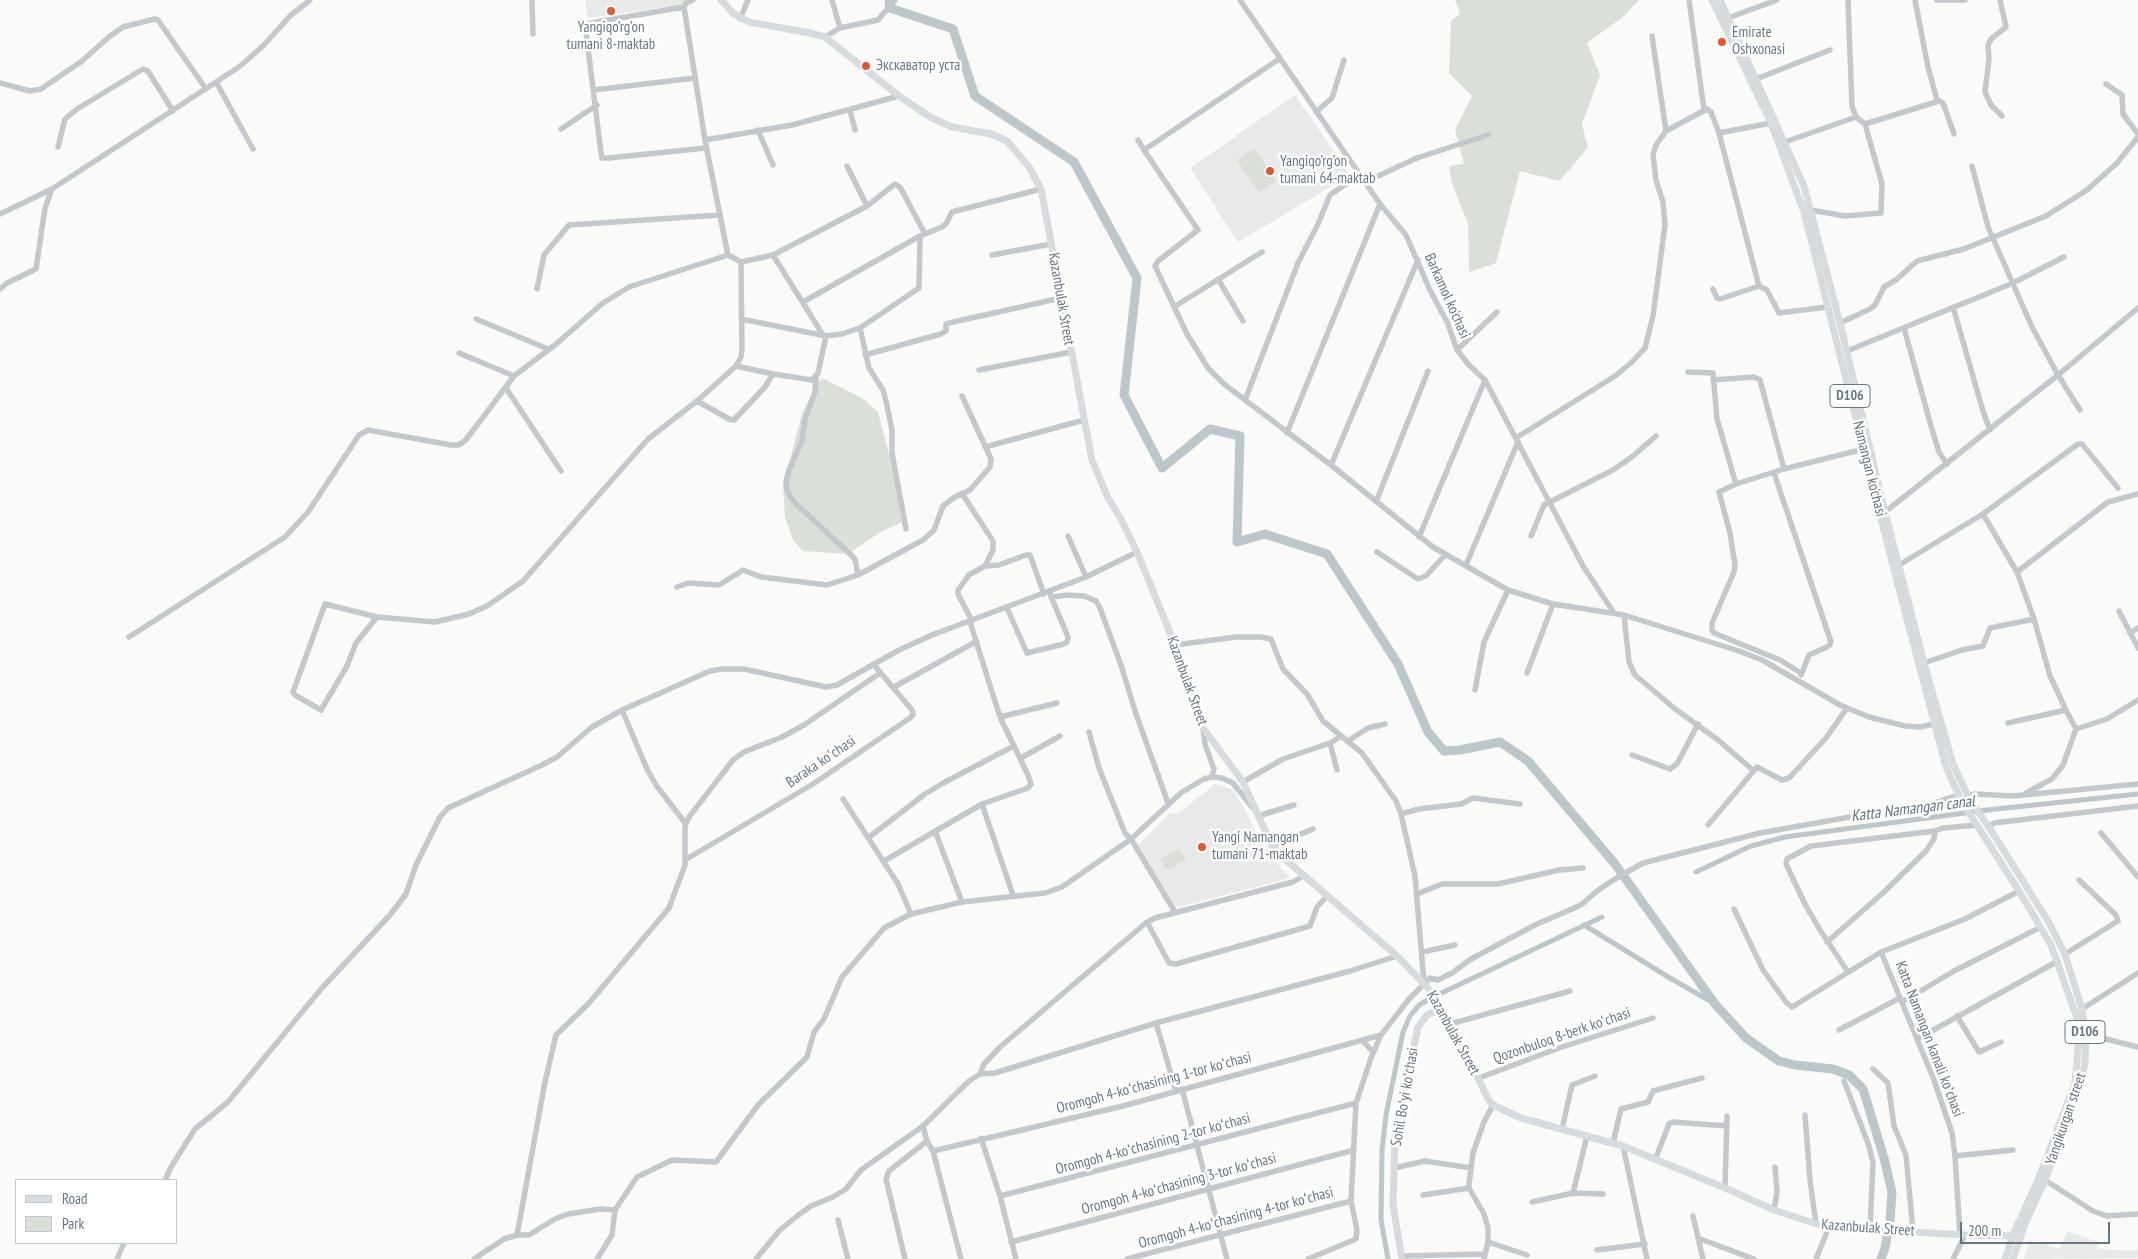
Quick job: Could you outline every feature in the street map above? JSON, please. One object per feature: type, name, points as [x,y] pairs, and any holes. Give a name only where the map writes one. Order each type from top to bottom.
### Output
[{"type":"main road","points":[[721,0],[740,19]]},
{"type":"main road","name":"Namangan ko'chasi","points":[[1712,0],[1771,123],[1804,212],[1827,307],[1937,723],[1969,798]]},
{"type":"main road","name":"Namangan ko'chasi","points":[[1720,0],[1804,186],[1924,663],[1946,767],[1960,799]]},
{"type":"main road","name":"Kazanbulak Street","points":[[740,19],[825,37],[899,96],[930,117],[952,127],[991,134],[1007,141],[1029,167],[1041,189],[1084,420],[1096,473],[1137,552],[1175,645],[1202,728],[1243,782],[1272,846],[1303,876],[1397,956],[1426,985],[1440,1005],[1479,1078],[1488,1099],[1493,1105],[1522,1118],[1623,1146],[1774,1210],[1816,1224],[1829,1227],[1870,1230],[1963,1235],[2017,1235]]},
{"type":"main road","name":"Yangikurgan street","points":[[1969,798],[2048,921],[2065,954],[2082,1008],[2085,1063],[2081,1083],[2044,1180],[2005,1259]]},
{"type":"main road","name":"D106","points":[[1960,799],[1975,823]]},
{"type":"main road","name":"Yangikurgan street","points":[[1975,823],[2041,927],[2058,961],[2083,1037],[2075,1083],[2017,1235],[2013,1259]]},
{"type":"main road","name":"Sohil Boʻyi koʻchasi","points":[[1401,1258],[1393,1205],[1395,1136],[1417,1032],[1424,1017],[1440,1005]]},
{"type":"street","points":[[0,214],[52,189],[251,58],[290,16],[310,0]]},
{"type":"street","points":[[532,0],[534,34]]},
{"type":"street","points":[[693,0],[686,3],[684,7],[585,24],[602,158],[706,148]]},
{"type":"street","points":[[740,19],[748,0]]},
{"type":"street","points":[[832,0],[840,28]]},
{"type":"street","points":[[825,37],[840,28],[878,20],[895,0]]},
{"type":"street","name":"Barkamol ko'chasi","points":[[1240,0],[1380,204],[1406,236],[1452,333],[1457,350],[1468,365],[1485,380],[1583,566],[1614,613]]},
{"type":"street","points":[[1689,0],[1704,110]]},
{"type":"street","points":[[1728,18],[1777,0]]},
{"type":"street","points":[[1810,210],[1845,216],[1881,213],[1882,189],[1880,178],[1865,124],[1856,117],[1852,106],[1850,93],[1848,0]]},
{"type":"street","points":[[1916,0],[1928,67],[1937,100],[1943,103],[1954,134]]},
{"type":"street","points":[[1937,0],[1966,0]]},
{"type":"street","points":[[2000,0],[2006,27],[1991,39],[1988,45],[1989,59],[1985,92],[1991,105],[2002,116]]},
{"type":"street","points":[[684,7],[706,148],[728,255]]},
{"type":"street","points":[[0,83],[30,91],[41,89],[82,61],[123,27],[154,18],[158,20],[206,89]]},
{"type":"street","points":[[1652,36],[1666,132]]},
{"type":"street","points":[[1756,79],[1830,50]]},
{"type":"street","points":[[1144,150],[1279,59]]},
{"type":"street","points":[[1316,112],[1332,98],[1344,60]]},
{"type":"street","points":[[58,147],[65,119],[77,108],[144,69],[148,71],[173,110]]},
{"type":"street","points":[[594,90],[695,78]]},
{"type":"street","points":[[216,82],[253,149]]},
{"type":"street","points":[[1840,323],[1875,305],[1884,287],[1896,280],[1917,261],[1964,249],[2046,216],[2087,190],[2117,163],[2138,136],[2124,114],[2122,95],[2106,84]]},
{"type":"street","points":[[705,140],[792,124],[899,96]]},
{"type":"street","points":[[1865,124],[1936,102],[1937,100]]},
{"type":"street","points":[[561,129],[596,105]]},
{"type":"street","points":[[850,110],[856,130]]},
{"type":"street","points":[[1466,565],[1517,440],[1615,376],[1645,348],[1653,316],[1665,225],[1663,202],[1656,180],[1653,155],[1656,146],[1666,132],[1704,110],[1711,112],[1719,134],[1759,286]]},
{"type":"street","points":[[1785,142],[1856,117]]},
{"type":"street","points":[[1719,134],[1771,123]]},
{"type":"street","points":[[758,130],[774,165]]},
{"type":"street","points":[[1365,182],[1417,158],[1488,135]]},
{"type":"street","points":[[1138,140],[1198,230],[1155,264],[1187,334],[1208,368],[1224,384],[1331,465],[1419,537],[1445,555],[1508,590],[1553,604],[1624,615],[1740,651],[1762,660],[1847,708],[1868,717],[1905,726],[1920,727],[1937,723]]},
{"type":"street","points":[[847,166],[867,206]]},
{"type":"street","points":[[1972,166],[1993,237],[2032,327],[2058,375],[2080,410]]},
{"type":"street","points":[[1244,400],[1298,263],[1330,195],[1360,175]]},
{"type":"street","points":[[129,636],[285,537],[308,512],[359,434],[368,430],[458,445],[465,441],[514,376],[603,303],[628,287],[728,255],[741,262],[773,255],[867,206],[892,185],[898,186],[923,235],[919,288],[860,328],[842,334],[824,335],[741,319]]},
{"type":"street","points":[[0,289],[7,283],[36,269],[45,208],[52,189]]},
{"type":"street","points":[[804,302],[946,224],[950,214],[954,211],[1041,189]]},
{"type":"street","points":[[1287,433],[1380,204]]},
{"type":"street","points":[[537,290],[544,255],[569,225],[720,215]]},
{"type":"street","points":[[992,255],[1051,244]]},
{"type":"street","points":[[1174,307],[1262,252]]},
{"type":"street","points":[[773,255],[824,335],[815,392],[805,419],[802,441],[789,470],[786,491],[793,501],[855,559],[858,575]]},
{"type":"street","points":[[1847,351],[2013,282],[2064,258]]},
{"type":"street","points":[[1331,465],[1418,260]]},
{"type":"street","points":[[377,617],[356,643],[347,666],[321,710],[294,695],[293,692],[324,604],[377,617],[420,622],[451,619],[481,609],[507,594],[523,581],[648,439],[697,401],[736,366],[741,357],[742,349],[741,262]]},
{"type":"street","points":[[1218,280],[1242,321]]},
{"type":"street","points":[[1713,289],[1717,298],[1720,299],[1759,286],[1767,290],[1779,313],[1827,307]]},
{"type":"street","points":[[865,355],[941,334],[946,331],[946,324],[949,323],[1061,298]]},
{"type":"street","points":[[1953,307],[1990,430]]},
{"type":"street","points":[[1885,512],[1945,461],[1990,430],[2138,308]]},
{"type":"street","points":[[1457,350],[1496,312]]},
{"type":"street","points":[[476,318],[548,349]]},
{"type":"street","points":[[860,328],[868,368],[883,390],[886,400],[892,430],[892,453],[906,529]]},
{"type":"street","points":[[1904,328],[1931,426],[1945,461]]},
{"type":"street","points":[[979,370],[1071,352]]},
{"type":"street","points":[[459,353],[514,376]]},
{"type":"street","points":[[736,366],[808,380],[816,377]]},
{"type":"street","points":[[1376,502],[1428,371]]},
{"type":"street","points":[[1688,372],[1712,372],[1717,418],[1736,484]]},
{"type":"street","points":[[697,401],[729,420],[734,420],[765,387],[773,374]]},
{"type":"street","points":[[1713,380],[1754,377],[1760,380],[1784,469]]},
{"type":"street","points":[[1419,537],[1485,380]]},
{"type":"street","points":[[506,388],[561,471]]},
{"type":"street","points":[[677,587],[688,582],[719,584],[743,570],[762,577],[820,586],[858,575],[930,535],[934,530],[943,506],[955,497],[963,495],[970,490],[990,467],[990,459],[962,396]]},
{"type":"street","points":[[985,447],[1084,420]]},
{"type":"street","points":[[1531,536],[1544,505],[1613,470],[1656,436]]},
{"type":"street","points":[[1899,565],[1983,514],[2078,444],[2082,444],[2118,488]]},
{"type":"street","points":[[1801,673],[1780,660],[1714,633],[1712,630],[1712,623],[1734,572],[1735,565],[1730,533],[1719,492],[1736,484],[1784,469],[1864,449]]},
{"type":"street","points":[[1774,472],[1831,642],[1829,646],[1809,655],[1799,680]]},
{"type":"street","points":[[2017,572],[2108,502],[2138,494]]},
{"type":"street","points":[[963,495],[993,541],[993,550],[985,566]]},
{"type":"street","points":[[1983,514],[2017,572],[2034,619],[2050,676],[2076,729],[2059,772],[2052,779],[2022,794]]},
{"type":"street","points":[[1068,536],[1086,577]]},
{"type":"street","points":[[165,1179],[195,1129],[228,1102],[321,989],[390,915],[406,894],[416,865],[440,817],[448,808],[542,765],[557,757],[592,727],[622,710],[694,678],[722,669],[752,670],[826,687],[837,685],[932,636],[1048,594],[1137,552]]},
{"type":"street","points":[[1377,552],[1418,578],[1426,576],[1445,555]]},
{"type":"street","points":[[884,861],[982,804],[1028,788],[1030,780],[1000,717],[978,640],[958,590],[968,575],[985,566],[998,565],[1026,554],[1030,555],[1068,640],[1064,644],[1026,654],[1007,608]]},
{"type":"street","points":[[1476,690],[1484,642],[1508,590]]},
{"type":"street","points":[[1048,594],[1084,596],[1096,601],[1121,665],[1136,714],[1168,803]]},
{"type":"street","points":[[1527,673],[1553,604]]},
{"type":"street","points":[[2119,611],[2138,648]]},
{"type":"street","points":[[1624,615],[1630,668],[1635,675],[1754,771]]},
{"type":"street","points":[[1924,663],[1962,650],[1983,646],[1990,628],[2034,619]]},
{"type":"street","points":[[2130,633],[2138,628]]},
{"type":"street","points":[[1175,645],[1236,637],[1271,639],[1283,669],[1307,694],[1323,720],[1340,737],[1362,753],[1396,802],[1401,814],[1415,876],[1426,985]]},
{"type":"street","points":[[894,687],[978,640]]},
{"type":"street","name":"Baraka koʻchasi","points":[[685,860],[812,784],[910,718],[913,712],[874,665]]},
{"type":"street","points":[[516,1235],[545,1082],[556,1035],[589,1003],[669,908],[678,887],[685,860],[686,824],[733,760],[744,752],[782,737],[804,725],[880,673]]},
{"type":"street","points":[[2076,729],[2108,719],[2138,700]]},
{"type":"street","points":[[1000,717],[1057,703]]},
{"type":"street","points":[[1708,825],[1759,767],[1780,780],[1789,778],[1826,738],[1847,708]]},
{"type":"street","points":[[622,710],[647,769],[656,785],[686,824]]},
{"type":"street","points":[[2008,723],[2066,710]]},
{"type":"street","points":[[1348,741],[1372,726],[1385,724]]},
{"type":"street","points":[[1632,755],[1670,770],[1677,764],[1698,724]]},
{"type":"street","points":[[1202,728],[1205,744],[1214,769],[1212,777]]},
{"type":"street","points":[[1089,732],[1107,789],[1125,833],[1131,839],[1175,912]]},
{"type":"street","points":[[1021,758],[1060,736]]},
{"type":"street","points":[[1243,782],[1283,759],[1330,743],[1340,737]]},
{"type":"street","points":[[1330,743],[1337,770]]},
{"type":"street","points":[[868,838],[925,794],[1014,746]]},
{"type":"street","points":[[597,1259],[612,1235],[615,1210],[637,1177],[672,1160],[716,1162],[758,1105],[807,1057],[814,1032],[824,1019],[842,978],[884,928],[911,914],[962,902],[1045,893],[1062,887],[1131,839],[1168,803],[1197,783],[1212,777],[1222,778],[1233,783],[1257,813],[1294,805]]},
{"type":"street","points":[[1969,798],[1974,794],[2001,796],[2138,784]]},
{"type":"street","points":[[1401,814],[1419,809],[1453,806],[1473,798],[1520,804]]},
{"type":"street","points":[[843,799],[898,884],[911,914]]},
{"type":"street","points":[[1308,1259],[1356,1239],[1357,1230],[1351,1201],[1356,1103],[1373,1052],[1381,1035],[1426,985],[1430,978],[1438,980],[1452,973],[1471,959],[1535,925],[1582,905],[1615,879],[1643,863],[1760,833],[1850,817],[1919,808],[1960,799]]},
{"type":"street","points":[[982,804],[1013,895]]},
{"type":"street","points":[[1989,827],[1994,823],[2138,806]]},
{"type":"street","points":[[1848,972],[1827,942],[1785,862],[1786,859],[1812,846],[1935,831],[1975,823]]},
{"type":"street","points":[[1272,846],[1312,829]]},
{"type":"street","points":[[935,831],[962,902]]},
{"type":"street","points":[[1827,942],[1884,892],[1926,851],[1934,839],[1935,831]]},
{"type":"street","points":[[2100,833],[2138,877]]},
{"type":"street","points":[[1417,894],[1442,884],[1498,884],[1559,870],[1583,868]]},
{"type":"street","points":[[980,1074],[984,1064],[1030,1019],[1090,972],[1147,922],[1175,912],[1293,882],[1303,876]]},
{"type":"street","points":[[2065,954],[2118,921],[2116,915],[2079,880]]},
{"type":"street","points":[[1881,952],[1965,918],[2019,891]]},
{"type":"street","points":[[1147,922],[1169,962],[1176,964],[1310,926],[1317,908],[1327,896]]},
{"type":"street","name":"Katta Namangan kanali koʻchasi","points":[[1734,909],[1763,970],[1790,1006],[1796,1006],[1881,952],[1934,1080],[1952,1133],[1963,1235]]},
{"type":"street","points":[[1839,1030],[2041,927]]},
{"type":"street","points":[[1422,952],[1455,945]]},
{"type":"street","points":[[756,1259],[779,1231],[797,1216],[811,1206],[833,1197],[846,1189],[861,1170],[923,1126],[969,1081],[980,1074],[994,1073],[1156,1023],[1350,971],[1397,956]]},
{"type":"street","points":[[1917,1039],[2058,961]]},
{"type":"street","points":[[2082,1008],[2138,972]]},
{"type":"street","points":[[1450,1024],[1570,991]]},
{"type":"street","points":[[1957,1016],[1980,1052],[2001,1042]]},
{"type":"street","name":"Qozonbuloq 8-berk koʻchasi","points":[[1479,1078],[1559,1048],[1652,1018]]},
{"type":"street","points":[[1156,1023],[1176,1091]]},
{"type":"street","name":"Oromgoh 4-koʻchasining 1-tor koʻchasi","points":[[933,1151],[981,1138],[1123,1106],[1381,1035]]},
{"type":"street","points":[[2083,1037],[2102,1038],[2138,1047]]},
{"type":"street","points":[[1362,1040],[1373,1052]]},
{"type":"street","points":[[1873,1069],[1888,1083],[1894,1126],[1906,1155],[1913,1231]]},
{"type":"street","points":[[1562,1129],[1572,1085],[1595,1076]]},
{"type":"street","points":[[1613,1143],[1621,1109],[1648,1102],[1652,1091],[1702,1078]]},
{"type":"street","points":[[1844,1080],[1869,1146],[1873,1163],[1870,1230]]},
{"type":"street","points":[[1182,1089],[1227,1259]]},
{"type":"street","name":"Oromgoh 4-koʻchasining 2-tor koʻchasi","points":[[1000,1196],[1198,1146],[1356,1103]]},
{"type":"street","points":[[1401,1258],[1484,1256],[1488,1242],[1488,1228],[1484,1214],[1469,1188],[1473,1154],[1484,1122],[1493,1105]]},
{"type":"street","points":[[1725,1188],[1728,1116]]},
{"type":"street","points":[[1806,1116],[1810,1180],[1816,1224]]},
{"type":"street","points":[[1656,1160],[1669,1124],[1672,1122],[1727,1126]]},
{"type":"street","points":[[923,1126],[927,1141],[933,1151],[960,1259]]},
{"type":"street","points":[[1573,1193],[1587,1136]]},
{"type":"street","points":[[981,1138],[1000,1196],[1016,1259]]},
{"type":"street","points":[[905,1259],[886,1179],[889,1171],[927,1141]]},
{"type":"street","points":[[1623,1146],[1647,1259]]},
{"type":"street","name":"Oromgoh 4-koʻchasining 3-tor koʻchasi","points":[[1011,1242],[1354,1150]]},
{"type":"street","points":[[1955,1156],[2013,1150]]},
{"type":"street","points":[[1394,1168],[1424,1161],[1471,1168]]},
{"type":"street","points":[[1774,1210],[1777,1192],[1775,1167]]},
{"type":"street","points":[[2044,1180],[2093,1211],[2108,1216],[2138,1214]]},
{"type":"street","points":[[1423,1195],[1469,1188]]},
{"type":"street","points":[[1532,1202],[1573,1193],[1603,1194]]},
{"type":"street","name":"Oromgoh 4-koʻchasining 4-tor koʻchasi","points":[[1128,1259],[1351,1201]]},
{"type":"street","points":[[474,1259],[504,1239],[516,1235],[529,1234],[568,1214],[600,1209],[615,1210]]},
{"type":"street","points":[[1692,1216],[1703,1259]]},
{"type":"street","points":[[838,1220],[848,1259]]},
{"type":"street","points":[[1816,1259],[1829,1227]]},
{"type":"street","points":[[1953,1259],[1963,1235]]},
{"type":"street","points":[[1698,1238],[1754,1259]]},
{"type":"street","points":[[1488,1242],[1527,1256]]},
{"type":"street","points":[[116,1259],[124,1244]]},
{"type":"street","points":[[1597,1250],[1645,1244]]},
{"type":"shaded area","name":"Yangiqo’rg’on tumani 8-maktab","points":[[585,0],[696,0],[682,5],[588,18]]},
{"type":"shaded area","name":"Yangiqo’rg’on tumani 64-maktab","points":[[1295,95],[1350,175],[1238,242],[1190,168]]},
{"type":"shaded area","name":"Yangi Namangan tumani 71-maktab","points":[[1215,784],[1234,790],[1265,849],[1290,878],[1175,908],[1138,845],[1170,813],[1180,812]]},
{"type":"shaded area","points":[[2067,1231],[2098,1242],[2097,1249],[2133,1251],[2138,1249],[2138,1258],[2024,1259],[2030,1240],[2060,1249]]},
{"type":"green space","points":[[1455,0],[1639,0],[1623,17],[1587,43],[1600,75],[1582,124],[1588,148],[1559,181],[1520,171],[1496,263],[1469,272],[1468,224],[1452,183],[1449,166],[1464,164],[1455,130],[1472,96],[1449,73],[1451,21],[1460,14]]},
{"type":"green space","points":[[1254,148],[1276,181],[1259,193],[1237,160]]},
{"type":"green space","points":[[822,378],[862,398],[878,412],[894,473],[902,522],[879,533],[848,554],[803,551],[793,540],[785,517],[783,486],[802,414]]},
{"type":"green space","points":[[1180,849],[1186,860],[1166,870],[1160,859]]},
{"type":"waterway","points":[[889,0],[890,8],[953,29],[975,96],[1074,162],[1137,278],[1124,395],[1162,468],[1210,429],[1240,436],[1237,542],[1265,534],[1327,554],[1398,664],[1428,732],[1444,751],[1460,750],[1500,742],[1528,761],[1615,864],[1715,1004],[1746,1038],[1779,1061],[1795,1065],[1833,1069],[1849,1075],[1863,1089],[1884,1158],[1892,1192],[1890,1221],[1881,1259]]},
{"type":"waterway","name":"Katta Namangan canal","points":[[1696,872],[1751,846],[1785,837],[1987,810],[2138,794]]},
{"type":"waterway","points":[[1388,1259],[1381,1220],[1382,1150],[1386,1115],[1403,1032],[1410,1016],[1419,1005],[1433,997],[1602,917]]},
{"type":"waterway","points":[[1584,925],[1715,1004]]},
{"type":"place","name":"Yangiqo’rg’on tumani 8-maktab","points":[[611,11]]},
{"type":"place","name":"Emirate Oshxonasi","points":[[1722,42]]},
{"type":"place","name":"Экскаватор уста","points":[[866,66]]},
{"type":"place","name":"Yangiqo’rg’on tumani 64-maktab","points":[[1270,171]]},
{"type":"place","name":"Yangi Namangan tumani 71-maktab","points":[[1202,847]]}]
